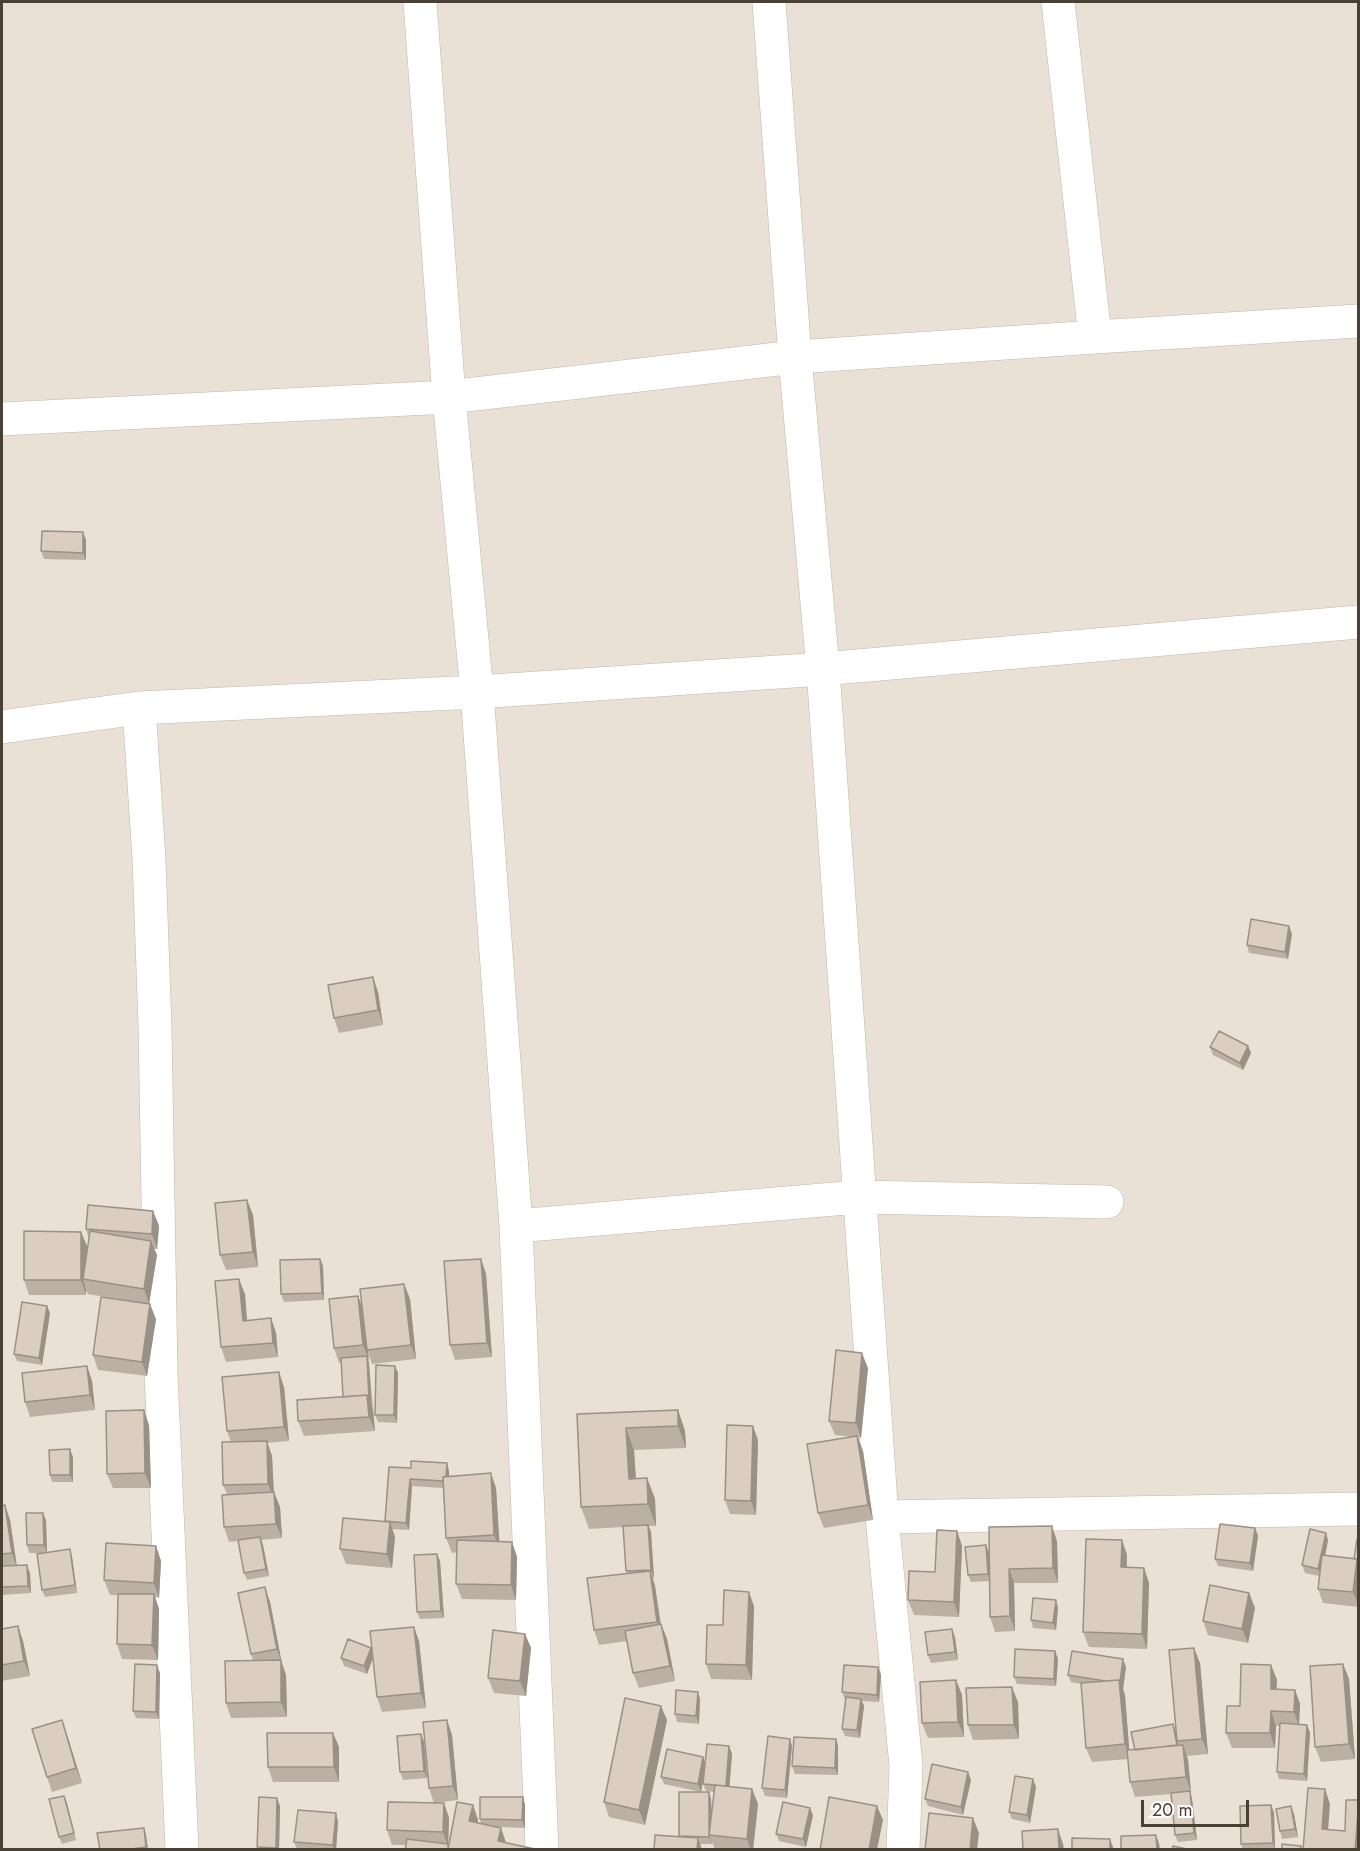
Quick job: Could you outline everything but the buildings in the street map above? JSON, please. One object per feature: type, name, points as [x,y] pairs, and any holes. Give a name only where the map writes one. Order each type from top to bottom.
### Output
[{"type":"street","points":[[420,2],[449,397],[477,692],[516,1226],[542,1850]]},
{"type":"street","points":[[769,2],[795,357],[822,669],[882,1517],[906,1766],[903,1850]]},
{"type":"street","points":[[1058,2],[1095,337]]},
{"type":"street","points":[[2,418],[449,397],[795,357],[1359,321]]},
{"type":"street","points":[[2,727],[139,708],[477,692],[822,669],[1359,622]]},
{"type":"street","points":[[139,708],[149,859],[161,1373],[182,1850]]},
{"type":"street","points":[[516,1226],[858,1197],[1107,1202]]},
{"type":"street","points":[[882,1517],[1359,1509]]},
{"type":"shaded area","points":[[2,2],[1358,2],[1358,1849],[2,1849]]}]
